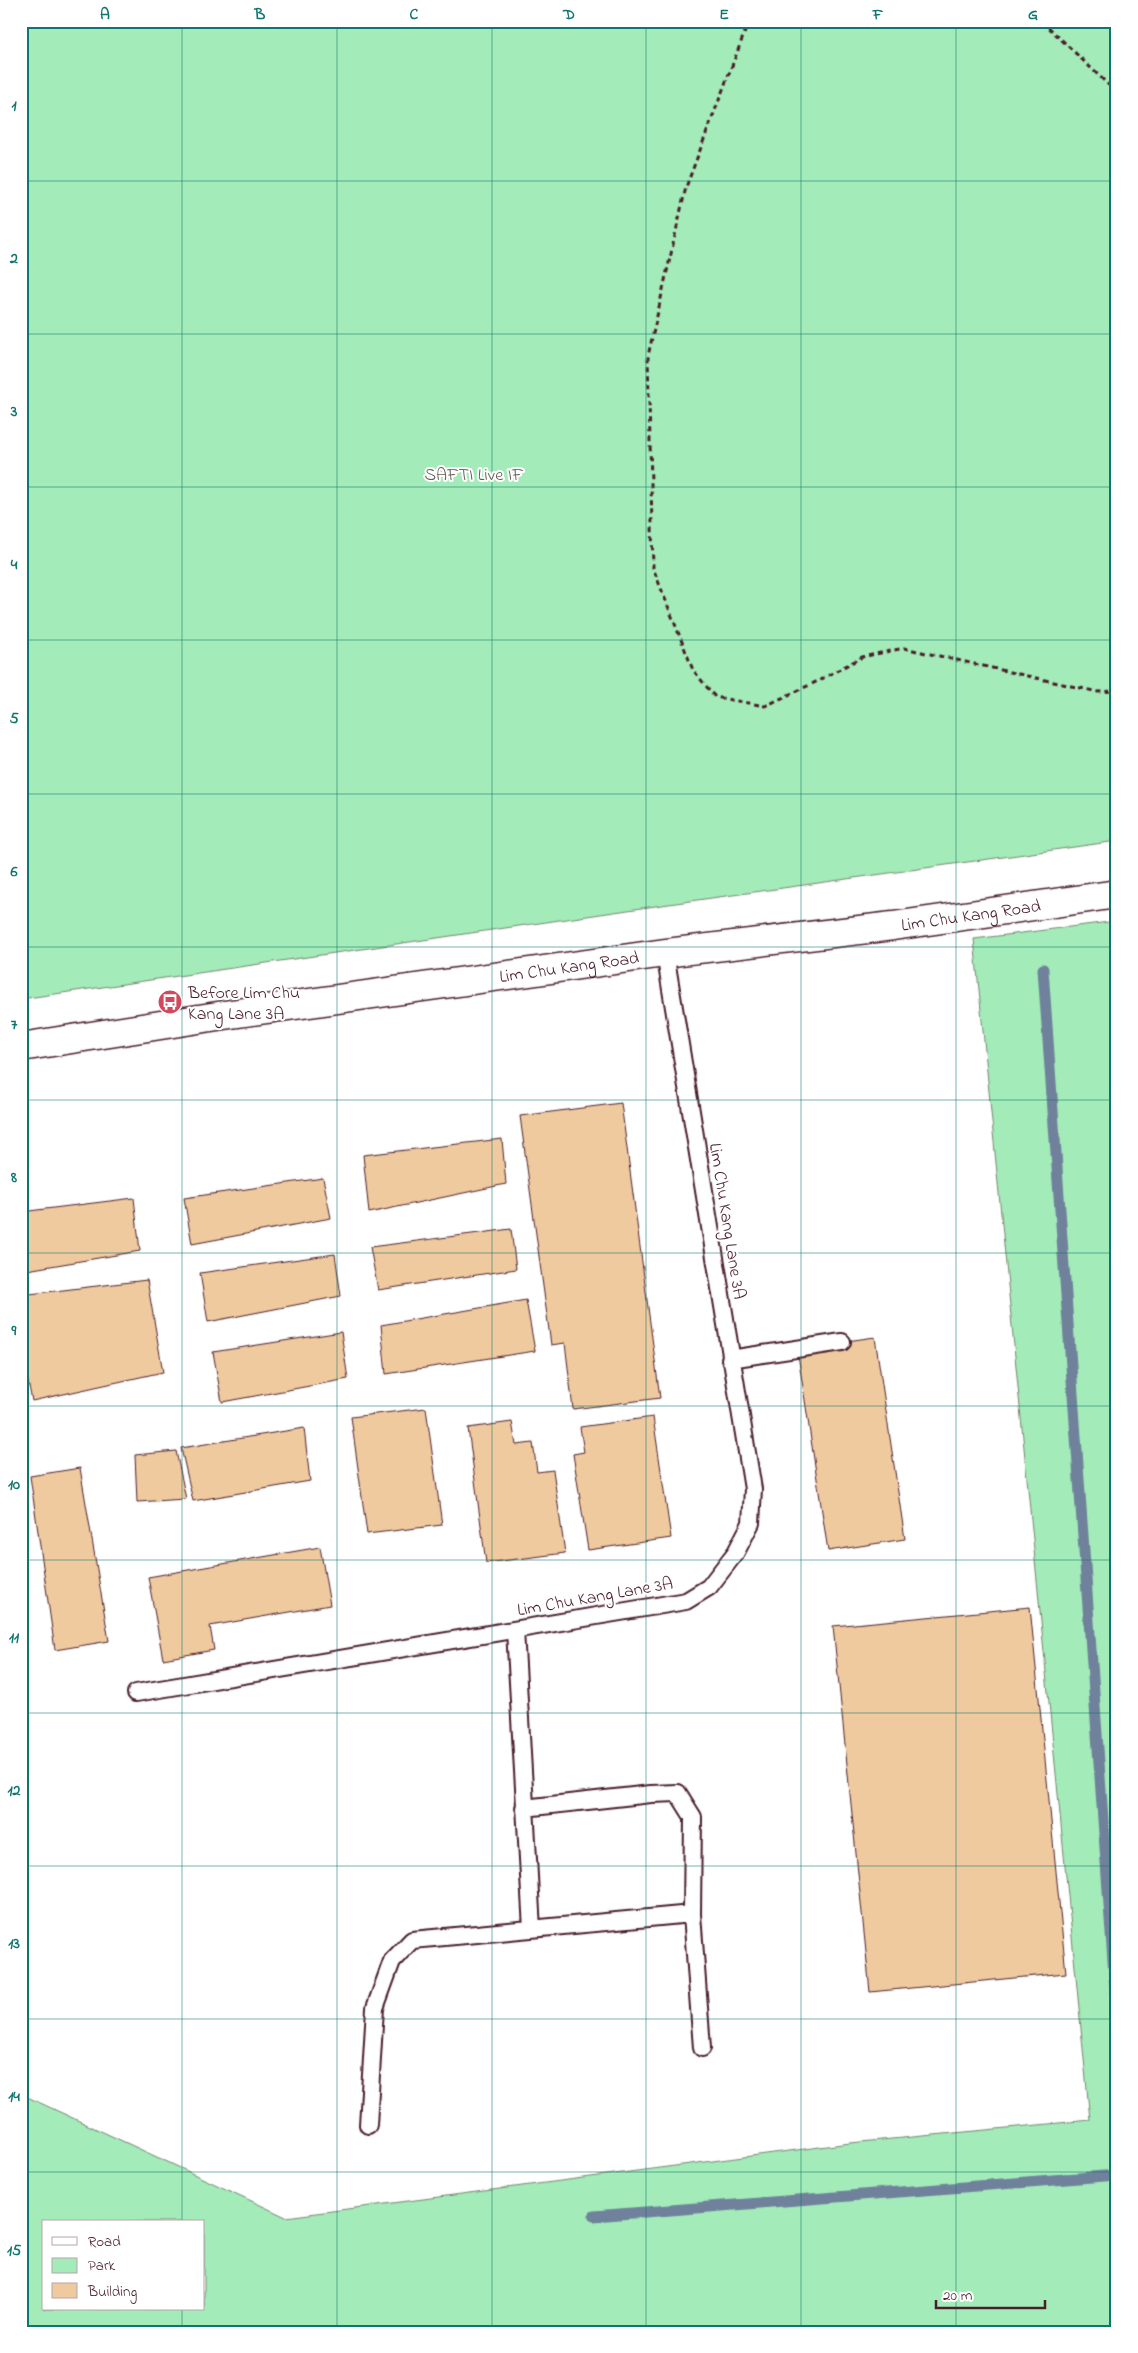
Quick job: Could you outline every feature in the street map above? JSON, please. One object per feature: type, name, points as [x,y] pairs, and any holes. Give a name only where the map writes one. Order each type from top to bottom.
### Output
[{"type":"main road","name":"Lim Chu Kang Road","points":[[21,1047],[224,1015],[665,953],[893,926],[1117,894]]},
{"type":"lane","name":"Lim Chu Kang Lane 3A","points":[[136,1693],[686,1601],[709,1587],[736,1552],[751,1523],[753,1489],[730,1359],[665,953]]},
{"type":"lane","points":[[730,1359],[842,1342]]},
{"type":"lane","points":[[515,1630],[532,1929]]},
{"type":"lane","points":[[524,1808],[651,1794],[678,1793],[694,1817],[692,1914],[702,2048]]},
{"type":"lane","points":[[368,2125],[375,2008],[392,1961],[412,1940],[692,1914]]},
{"type":"path","points":[[749,21],[686,187],[648,356],[653,568],[693,670],[715,697],[765,706],[818,681],[862,657],[904,648],[1098,692],[1117,691]]},
{"type":"path","points":[[1042,21],[1117,93]]},
{"type":"green space","name":"SAFTI Live IF","points":[[21,21],[1117,21],[1117,841],[669,904],[21,999]]},
{"type":"green space","points":[[1117,921],[1117,2332],[21,2332],[21,2094],[286,2217],[850,2143],[1090,2120],[974,939]]},
{"type":"building","points":[[621,1103],[660,1398],[573,1409],[565,1343],[551,1345],[520,1116]]},
{"type":"building","points":[[502,1139],[506,1184],[369,1213],[363,1155]]},
{"type":"building","points":[[323,1178],[331,1218],[192,1244],[184,1198]]},
{"type":"building","points":[[134,1198],[140,1251],[21,1271],[21,1212]]},
{"type":"building","points":[[511,1229],[516,1269],[378,1290],[370,1247]]},
{"type":"building","points":[[335,1254],[341,1296],[208,1322],[200,1273]]},
{"type":"building","points":[[147,1280],[163,1372],[32,1401],[21,1347],[21,1295]]},
{"type":"building","points":[[526,1300],[535,1351],[386,1374],[381,1325]]},
{"type":"building","points":[[341,1332],[348,1379],[222,1402],[213,1352]]},
{"type":"building","points":[[875,1337],[905,1539],[828,1551],[797,1348]]},
{"type":"building","points":[[426,1408],[442,1525],[367,1534],[351,1417]]},
{"type":"building","points":[[653,1417],[671,1538],[588,1550],[573,1454],[584,1452],[580,1427]]},
{"type":"building","points":[[512,1422],[516,1445],[533,1443],[537,1472],[553,1470],[565,1553],[486,1563],[468,1428]]},
{"type":"building","points":[[304,1428],[310,1481],[193,1501],[181,1448]]},
{"type":"building","points":[[176,1451],[186,1499],[137,1502],[135,1455]]},
{"type":"building","points":[[80,1468],[109,1641],[55,1650],[30,1476]]},
{"type":"building","points":[[320,1547],[330,1605],[210,1626],[214,1650],[163,1659],[148,1577]]},
{"type":"building","points":[[1030,1607],[1066,1973],[870,1992],[833,1626]]},
{"type":"waterway","points":[[1043,969],[1117,2018]]},
{"type":"waterway","points":[[594,2216],[1117,2175]]},
{"type":"place","name":"Before Lim Chu Kang Lane 3A","points":[[170,1002]]}]
